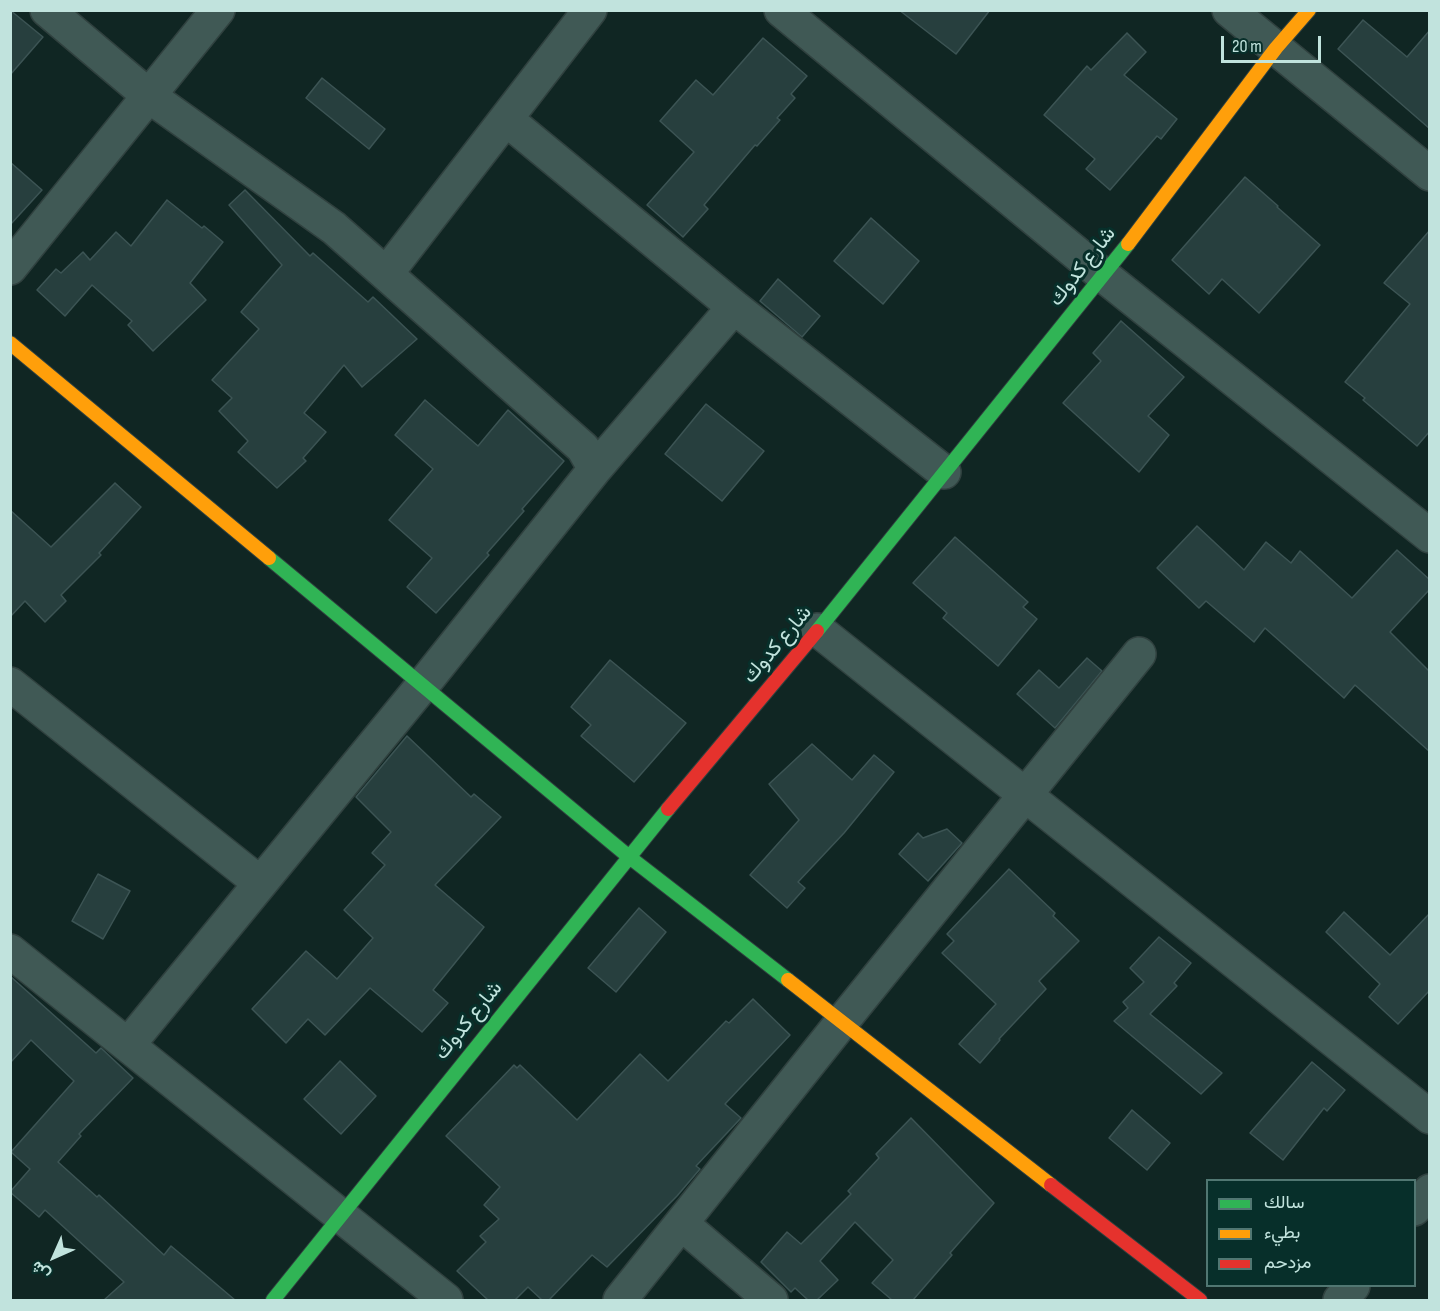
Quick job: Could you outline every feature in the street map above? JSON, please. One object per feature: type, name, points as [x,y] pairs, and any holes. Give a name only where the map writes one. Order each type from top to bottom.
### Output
[{"type":"street","points":[[47,10],[149,96],[334,228],[583,448],[596,469]]},
{"type":"street","points":[[10,268],[218,10]]},
{"type":"street","points":[[386,274],[590,10]]},
{"type":"street","points":[[780,10],[1104,276],[1430,537]]},
{"type":"street","points":[[1229,10],[1430,174]]},
{"type":"street","name":"شارع كدوك","points":[[273,1300],[628,856],[818,630],[1104,276],[1276,48],[1309,10]]},
{"type":"street","points":[[506,119],[734,307],[944,472]]},
{"type":"street","points":[[128,1045],[596,469],[734,307]]},
{"type":"street","points":[[10,343],[628,856],[1200,1300]]},
{"type":"street","points":[[818,630],[1430,1117]]},
{"type":"street","points":[[620,1300],[1139,654]]},
{"type":"street","points":[[13,690],[260,883]]},
{"type":"street","points":[[10,951],[446,1300]]},
{"type":"street","points":[[1416,1207],[1430,1191]]},
{"type":"street","points":[[682,1224],[771,1300]]},
{"type":"street","points":[[1340,1300],[1352,1287]]},
{"type":"building","points":[[10,10],[43,37],[10,75]]},
{"type":"building","points":[[899,10],[990,10],[956,54]]},
{"type":"building","points":[[1363,20],[1407,57],[1430,30],[1430,129],[1338,49]]},
{"type":"building","points":[[1127,33],[1146,52],[1124,75],[1177,119],[1161,139],[1157,136],[1110,190],[1086,169],[1095,159],[1044,115],[1087,66],[1091,70]]},
{"type":"building","points":[[763,38],[807,76],[791,94],[795,98],[777,118],[780,120],[757,146],[755,145],[704,205],[708,209],[683,237],[647,205],[694,152],[660,121],[696,80],[713,95]]},
{"type":"building","points":[[322,78],[385,129],[369,149],[306,98]]},
{"type":"building","points":[[10,162],[42,190],[10,225]]},
{"type":"building","points":[[1245,177],[1320,245],[1259,313],[1222,279],[1209,294],[1172,260]]},
{"type":"building","points":[[245,190],[310,256],[313,253],[368,302],[373,297],[417,339],[362,387],[344,365],[304,413],[326,432],[303,458],[306,461],[277,488],[238,452],[248,441],[219,411],[232,398],[212,380],[259,329],[241,312],[282,265],[229,205]]},
{"type":"building","points":[[167,200],[223,242],[190,283],[206,300],[153,351],[128,325],[132,321],[92,285],[65,316],[37,290],[56,269],[61,273],[83,252],[90,260],[116,232],[131,246]]},
{"type":"building","points":[[871,218],[919,261],[883,304],[834,261]]},
{"type":"building","points":[[1430,230],[1430,431],[1417,446],[1345,382],[1410,304],[1384,283]]},
{"type":"building","points":[[778,279],[820,316],[802,337],[760,301]]},
{"type":"building","points":[[1121,321],[1184,377],[1148,416],[1169,435],[1139,472],[1063,403],[1101,361],[1093,353]]},
{"type":"building","points":[[425,400],[478,446],[508,410],[564,461],[522,509],[524,511],[487,553],[489,555],[436,613],[407,587],[432,558],[389,520],[433,469],[395,435]]},
{"type":"building","points":[[706,404],[764,451],[722,501],[665,454]]},
{"type":"building","points":[[115,483],[141,507],[99,553],[101,555],[61,595],[66,601],[45,622],[25,601],[10,617],[10,510],[51,547]]},
{"type":"building","points":[[1197,526],[1244,570],[1266,542],[1291,563],[1300,551],[1352,598],[1397,550],[1430,580],[1430,589],[1390,632],[1430,672],[1430,752],[1355,685],[1344,698],[1265,628],[1254,642],[1206,601],[1199,608],[1157,568]]},
{"type":"building","points":[[955,537],[1028,602],[1023,607],[1037,619],[998,666],[943,618],[947,613],[913,583]]},
{"type":"building","points":[[1087,658],[1102,671],[1055,728],[1017,694],[1039,670],[1059,688]]},
{"type":"building","points":[[610,660],[686,723],[634,782],[581,736],[591,725],[571,707]]},
{"type":"building","points":[[407,736],[471,797],[474,794],[501,817],[435,885],[484,927],[433,990],[448,1003],[422,1032],[370,988],[325,1035],[308,1019],[286,1043],[252,1009],[306,951],[337,979],[373,938],[344,910],[385,865],[372,853],[391,832],[356,797]]},
{"type":"building","points":[[812,744],[852,780],[874,755],[894,772],[844,833],[798,882],[805,888],[787,908],[750,875],[799,820],[769,784]]},
{"type":"building","points":[[947,829],[962,843],[928,881],[899,854],[918,833],[923,838]]},
{"type":"building","points":[[1009,869],[1055,913],[1053,916],[1079,941],[1039,981],[1046,989],[980,1063],[959,1044],[996,1004],[942,953],[954,941],[947,934]]},
{"type":"building","points":[[98,874],[130,891],[103,939],[72,921]]},
{"type":"building","points":[[639,908],[666,932],[616,992],[588,968]]},
{"type":"building","points":[[1344,912],[1390,955],[1430,913],[1430,990],[1398,1024],[1369,997],[1380,984],[1326,932]]},
{"type":"building","points":[[1159,937],[1191,963],[1174,983],[1177,986],[1150,1014],[1222,1073],[1201,1094],[1114,1021],[1128,1008],[1123,1002],[1144,982],[1130,968]]},
{"type":"building","points":[[10,976],[96,1053],[101,1048],[133,1078],[79,1134],[81,1136],[58,1162],[97,1197],[99,1195],[164,1255],[171,1246],[235,1300],[104,1300],[124,1282],[45,1210],[39,1217],[10,1192],[30,1169],[11,1152],[74,1081],[31,1040],[10,1063]]},
{"type":"building","points":[[753,999],[790,1035],[725,1104],[741,1118],[696,1166],[700,1169],[677,1196],[607,1267],[592,1255],[549,1300],[542,1300],[528,1287],[515,1300],[488,1300],[457,1271],[486,1242],[480,1236],[499,1219],[484,1205],[500,1187],[446,1136],[514,1065],[517,1068],[520,1065],[577,1120],[640,1054],[668,1081],[726,1021],[729,1023]]},
{"type":"building","points":[[340,1061],[376,1096],[341,1134],[304,1099]]},
{"type":"building","points":[[1312,1062],[1345,1090],[1327,1111],[1324,1108],[1283,1160],[1250,1133]]},
{"type":"building","points":[[1132,1110],[1170,1143],[1147,1170],[1109,1138]]},
{"type":"building","points":[[911,1118],[994,1203],[913,1300],[892,1300],[872,1283],[893,1260],[855,1222],[820,1261],[838,1280],[817,1300],[808,1300],[795,1288],[791,1292],[761,1262],[787,1232],[801,1244],[851,1194],[848,1191],[879,1158],[876,1154]]},
{"type":"traffic: fast","points":[[817,631],[1128,244]]},
{"type":"traffic: fast","points":[[269,558],[628,856],[788,980]]},
{"type":"traffic: fast","points":[[273,1300],[668,809]]},
{"type":"traffic: slow","points":[[1128,244],[1276,48],[1309,10]]},
{"type":"traffic: slow","points":[[10,343],[269,558]]},
{"type":"traffic: slow","points":[[788,980],[1051,1185]]},
{"type":"traffic: jam","points":[[668,809],[817,631]]},
{"type":"traffic: jam","points":[[1051,1185],[1200,1300]]}]
